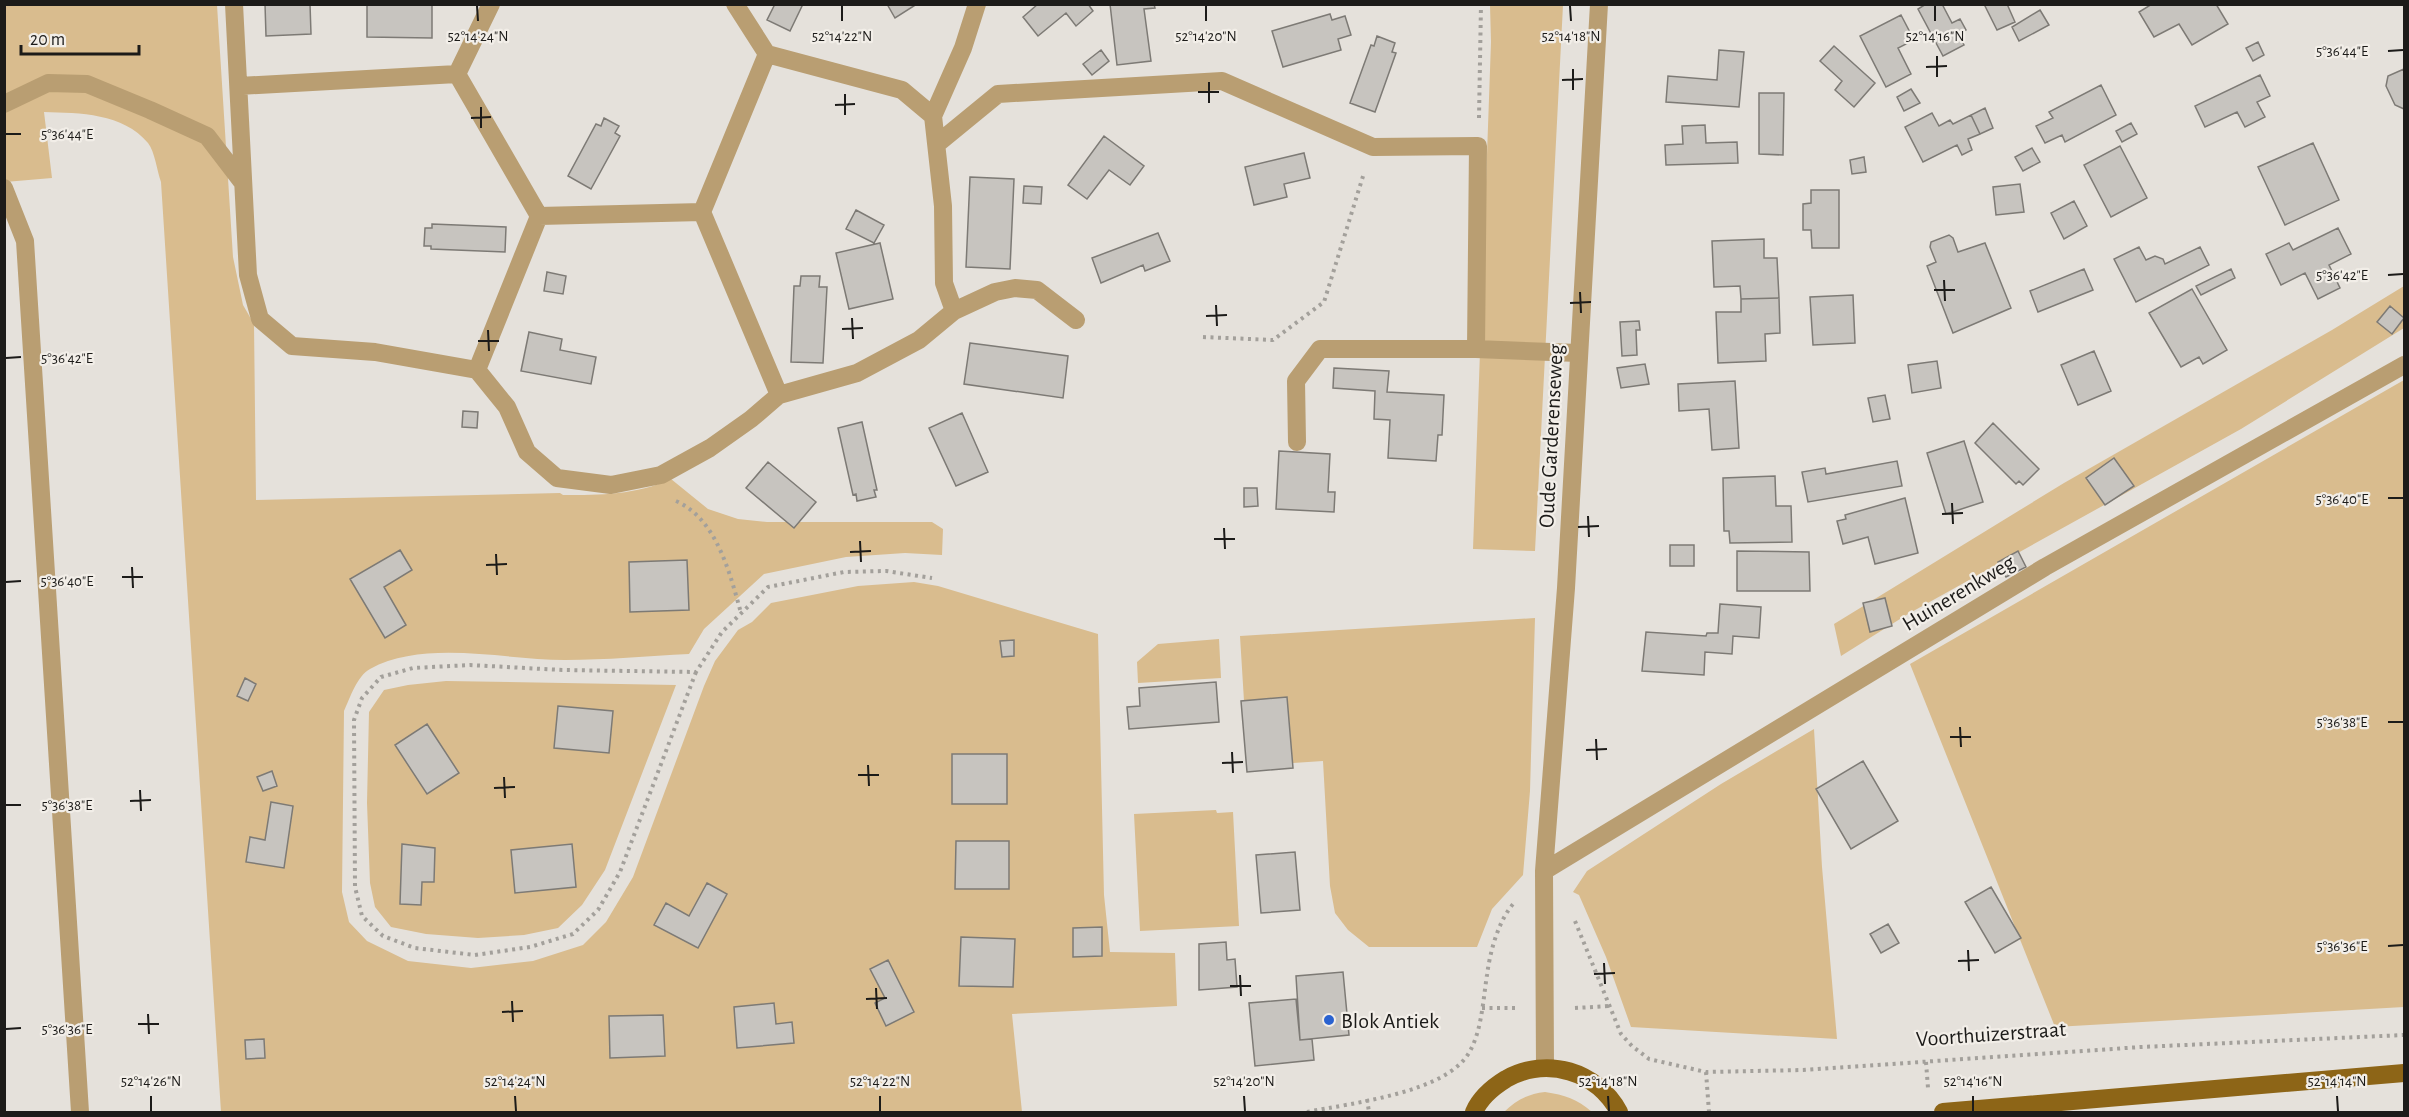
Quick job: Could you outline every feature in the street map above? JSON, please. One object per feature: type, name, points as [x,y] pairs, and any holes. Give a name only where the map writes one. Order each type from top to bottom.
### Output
[{"type":"main road","points":[[1474,1113],[1477,1106],[1496,1086],[1519,1072],[1545,1067],[1565,1070],[1584,1077],[1614,1102],[1619,1113]]},
{"type":"main road","points":[[1943,1113],[2001,1110],[2404,1072]]},
{"type":"street","points":[[234,4],[248,275],[260,319],[292,346],[375,352],[477,370],[507,407],[527,452],[556,478],[611,485],[661,475],[710,448],[751,419],[779,395],[857,373],[919,340],[954,311],[995,292],[1015,288],[1037,290],[1076,320]]},
{"type":"street","points":[[457,74],[490,4]]},
{"type":"street","points":[[735,4],[767,54],[902,90],[933,116]]},
{"type":"street","points":[[954,311],[944,283],[943,206],[933,116],[963,48],[977,4]]},
{"type":"street","name":"Oude Garderenseweg","points":[[1545,1067],[1544,871],[1566,588],[1599,4]]},
{"type":"street","points":[[767,54],[702,212],[779,395]]},
{"type":"street","points":[[238,86],[457,74]]},
{"type":"street","points":[[457,74],[539,216]]},
{"type":"street","points":[[937,144],[998,94],[1222,81],[1373,147],[1478,146],[1476,349]]},
{"type":"street","points":[[4,104],[48,83],[87,84],[207,136],[243,183]]},
{"type":"street","points":[[4,188],[26,241],[80,1113]]},
{"type":"street","points":[[539,216],[702,212]]},
{"type":"street","points":[[477,370],[539,216]]},
{"type":"street","points":[[1297,442],[1296,381],[1320,349],[1476,349],[1578,353]]},
{"type":"street","name":"Huinerenkweg","points":[[1544,871],[2045,567],[2404,365]]},
{"type":"path","points":[[1478,146],[1481,4]]},
{"type":"path","points":[[1203,337],[1273,340],[1324,302],[1373,147]]},
{"type":"path","points":[[667,498],[689,507],[717,542],[741,613]]},
{"type":"path","points":[[696,672],[470,665],[413,668],[381,677],[362,698],[354,720],[355,887],[362,916],[383,936],[415,948],[476,955],[530,947],[573,934],[598,910],[620,872],[696,672],[722,632],[741,613],[768,587],[844,572],[886,571],[932,578]]},
{"type":"path","points":[[1307,1113],[1419,1088],[1447,1076],[1462,1063],[1470,1052],[1476,1037],[1489,963],[1508,909],[1544,871]]},
{"type":"path","name":"Voorthuizerstraat","points":[[1574,918],[1583,934],[1621,1034],[1649,1059],[1706,1072],[1803,1070],[2141,1047],[2404,1035]]},
{"type":"path","points":[[1706,1072],[1709,1113]]},
{"type":"path","points":[[1367,1100],[1369,1113]]},
{"type":"shaded area","points":[[5,5],[217,5],[233,257],[243,305],[254,324],[256,500],[605,494],[645,488],[671,479],[708,509],[738,519],[767,522],[932,522],[943,529],[942,555],[905,553],[846,557],[764,574],[704,629],[689,654],[565,660],[440,653],[392,660],[365,672],[354,688],[344,711],[342,892],[349,922],[367,941],[408,961],[471,968],[533,961],[583,945],[606,922],[633,877],[704,686],[715,661],[738,630],[752,622],[771,603],[858,586],[914,582],[938,586],[1098,634],[1104,895],[1110,952],[1175,953],[1177,1006],[1012,1014],[1022,1112],[221,1112],[161,182],[150,147],[138,133],[114,120],[86,114],[44,112],[52,178],[5,182]]},
{"type":"shaded area","points":[[1490,5],[1563,5],[1535,551],[1473,549],[1491,42]]},
{"type":"shaded area","points":[[2404,286],[2404,328],[2241,429],[1908,614],[1841,656],[1834,624],[2064,483],[2332,330]]},
{"type":"shaded area","points":[[2404,380],[2404,1007],[2055,1027],[1910,664]]},
{"type":"shaded area","points":[[1535,618],[1530,791],[1523,875],[1492,909],[1477,947],[1369,947],[1348,930],[1335,913],[1330,886],[1323,761],[1248,766],[1240,636]]},
{"type":"shaded area","points":[[1219,639],[1221,678],[1138,683],[1137,662],[1158,644]]},
{"type":"shaded area","points":[[446,681],[676,685],[605,870],[582,905],[558,928],[524,935],[478,938],[426,934],[391,927],[375,907],[370,883],[367,803],[369,712],[384,690]]},
{"type":"shaded area","points":[[1814,729],[1822,867],[1837,1039],[1631,1027],[1606,957],[1579,895],[1573,892],[1587,871],[1721,784]]},
{"type":"shaded area","points":[[1216,810],[1217,813],[1233,812],[1239,926],[1140,931],[1134,814]]},
{"type":"shaded area","points":[[1545,1092],[1570,1098],[1592,1112],[1504,1112],[1523,1098]]},
{"type":"building","points":[[265,4],[310,4],[311,34],[266,36]]},
{"type":"building","points":[[367,4],[432,4],[432,38],[367,37]]},
{"type":"building","points":[[775,4],[803,4],[790,31],[767,20]]},
{"type":"building","points":[[887,4],[917,4],[895,18]]},
{"type":"building","points":[[1038,4],[1088,4],[1093,11],[1076,26],[1066,13],[1038,36],[1023,17]]},
{"type":"building","points":[[1110,4],[1154,4],[1155,8],[1144,9],[1151,61],[1117,65]]},
{"type":"building","points":[[1926,4],[1942,4],[1952,23],[1960,19],[1966,30],[1958,34],[1964,45],[1943,56],[1918,9]]},
{"type":"building","points":[[1984,4],[2007,4],[2015,22],[1997,30]]},
{"type":"building","points":[[2152,4],[2216,4],[2228,24],[2192,45],[2179,24],[2154,37],[2139,12]]},
{"type":"building","points":[[2040,10],[2049,25],[2019,41],[2012,27]]},
{"type":"building","points":[[1330,14],[1332,20],[1345,16],[1351,35],[1338,39],[1341,50],[1283,67],[1272,31]]},
{"type":"building","points":[[1901,15],[1914,40],[1898,48],[1911,74],[1886,87],[1860,36]]},
{"type":"building","points":[[1377,36],[1395,43],[1392,52],[1396,53],[1375,112],[1350,103],[1371,45],[1374,46]]},
{"type":"building","points":[[2258,42],[2264,55],[2253,61],[2246,48]]},
{"type":"building","points":[[1834,46],[1875,83],[1854,107],[1835,90],[1842,81],[1820,61]]},
{"type":"building","points":[[1101,50],[1109,61],[1092,75],[1083,64]]},
{"type":"building","points":[[1719,50],[1744,52],[1739,107],[1666,102],[1668,76],[1717,80]]},
{"type":"building","points":[[2404,69],[2404,109],[2395,105],[2386,86],[2388,76]]},
{"type":"building","points":[[2260,75],[2270,96],[2257,102],[2265,117],[2245,127],[2237,112],[2205,127],[2195,106]]},
{"type":"building","points":[[2101,85],[2116,115],[2065,142],[2062,135],[2045,143],[2036,126],[2053,118],[2049,112]]},
{"type":"building","points":[[1911,89],[1920,103],[1904,111],[1897,97]]},
{"type":"building","points":[[1759,93],[1784,93],[1783,155],[1759,154]]},
{"type":"building","points":[[1985,108],[1993,128],[1980,134],[1971,115]]},
{"type":"building","points":[[1932,113],[1939,126],[1950,120],[1953,124],[1971,115],[1980,134],[1968,139],[1972,150],[1962,155],[1957,145],[1923,162],[1905,127]]},
{"type":"building","points":[[604,118],[619,126],[615,133],[620,136],[591,189],[568,176],[596,124],[601,126]]},
{"type":"building","points":[[2131,123],[2137,134],[2122,142],[2116,131]]},
{"type":"building","points":[[1705,125],[1706,143],[1737,142],[1738,163],[1666,165],[1665,145],[1683,144],[1682,126]]},
{"type":"building","points":[[1104,136],[1144,166],[1130,185],[1109,170],[1087,199],[1068,185]]},
{"type":"building","points":[[2313,143],[2339,200],[2285,225],[2258,167]]},
{"type":"building","points":[[2120,146],[2147,198],[2111,217],[2084,165]]},
{"type":"building","points":[[2032,148],[2040,162],[2023,171],[2015,157]]},
{"type":"building","points":[[1304,153],[1310,178],[1284,184],[1287,197],[1254,205],[1245,167]]},
{"type":"building","points":[[1864,157],[1866,172],[1852,174],[1850,160]]},
{"type":"building","points":[[970,177],[1014,179],[1010,269],[966,267]]},
{"type":"building","points":[[2020,184],[2024,212],[1996,215],[1993,187]]},
{"type":"building","points":[[1024,186],[1042,187],[1041,204],[1023,203]]},
{"type":"building","points":[[1811,190],[1839,190],[1839,248],[1812,248],[1811,230],[1803,230],[1803,204],[1811,203]]},
{"type":"building","points":[[2074,201],[2087,226],[2064,239],[2051,213]]},
{"type":"building","points":[[856,210],[884,225],[874,243],[846,229]]},
{"type":"building","points":[[432,224],[506,227],[505,252],[431,249],[431,246],[424,246],[425,228],[432,228]]},
{"type":"building","points":[[2338,228],[2351,254],[2329,265],[2340,288],[2318,299],[2305,273],[2281,285],[2266,254],[2289,243],[2293,250]]},
{"type":"building","points":[[1158,233],[1170,261],[1145,271],[1143,265],[1101,283],[1092,258]]},
{"type":"building","points":[[1949,235],[1953,238],[1958,252],[1985,243],[2011,308],[1953,333],[1927,266],[1936,262],[1930,247],[1931,242]]},
{"type":"building","points":[[1764,239],[1764,258],[1777,258],[1779,298],[1741,299],[1740,286],[1714,287],[1712,241]]},
{"type":"building","points":[[880,243],[893,299],[849,309],[836,253]]},
{"type":"building","points":[[2139,247],[2146,260],[2155,256],[2163,259],[2165,264],[2200,247],[2209,265],[2136,302],[2114,259]]},
{"type":"building","points":[[2084,269],[2093,290],[2038,312],[2030,291]]},
{"type":"building","points":[[2231,269],[2235,278],[2201,295],[2196,286]]},
{"type":"building","points":[[547,272],[566,276],[563,294],[544,291]]},
{"type":"building","points":[[801,276],[820,276],[819,287],[827,287],[823,363],[791,362],[794,286],[800,286]]},
{"type":"building","points":[[2192,289],[2227,350],[2203,364],[2199,357],[2181,367],[2149,313]]},
{"type":"building","points":[[1853,295],[1855,343],[1813,345],[1810,297]]},
{"type":"building","points":[[1779,298],[1780,333],[1765,334],[1766,361],[1718,363],[1716,312],[1741,312],[1741,299]]},
{"type":"building","points":[[2390,306],[2404,318],[2392,334],[2377,322]]},
{"type":"building","points":[[1639,321],[1640,330],[1636,330],[1637,355],[1622,356],[1620,322]]},
{"type":"building","points":[[529,332],[562,339],[560,350],[596,357],[591,384],[521,371]]},
{"type":"building","points":[[970,343],[1068,356],[1063,398],[964,384]]},
{"type":"building","points":[[2094,351],[2111,391],[2078,405],[2061,365]]},
{"type":"building","points":[[1937,361],[1941,388],[1912,393],[1908,365]]},
{"type":"building","points":[[1645,364],[1649,384],[1621,388],[1617,368]]},
{"type":"building","points":[[1334,368],[1389,371],[1387,392],[1444,395],[1442,435],[1438,435],[1436,461],[1388,458],[1390,420],[1374,419],[1375,391],[1333,388]]},
{"type":"building","points":[[1735,381],[1739,448],[1712,450],[1709,409],[1679,411],[1678,384]]},
{"type":"building","points":[[1885,395],[1890,419],[1873,422],[1868,398]]},
{"type":"building","points":[[463,411],[478,412],[477,428],[462,427]]},
{"type":"building","points":[[962,413],[988,472],[956,486],[929,428]]},
{"type":"building","points":[[862,422],[877,490],[874,490],[876,497],[857,501],[856,494],[853,495],[838,428]]},
{"type":"building","points":[[1993,423],[2039,469],[2023,485],[2019,481],[2016,484],[1975,443]]},
{"type":"building","points":[[1964,441],[1983,502],[1946,514],[1927,453]]},
{"type":"building","points":[[1279,451],[1330,454],[1328,492],[1335,492],[1334,512],[1276,509]]},
{"type":"building","points":[[2114,458],[2134,486],[2105,505],[2086,478]]},
{"type":"building","points":[[1897,461],[1902,486],[1808,502],[1802,472],[1825,468],[1826,474]]},
{"type":"building","points":[[768,462],[816,502],[794,528],[746,488]]},
{"type":"building","points":[[1775,476],[1776,506],[1791,506],[1792,542],[1730,543],[1729,531],[1724,531],[1723,478]]},
{"type":"building","points":[[1244,488],[1257,488],[1258,506],[1244,507]]},
{"type":"building","points":[[1905,498],[1918,553],[1875,564],[1868,537],[1843,544],[1837,521],[1846,519],[1845,515]]},
{"type":"building","points":[[1670,545],[1694,545],[1694,566],[1670,566]]},
{"type":"building","points":[[400,550],[412,570],[384,587],[406,625],[385,638],[350,579]]},
{"type":"building","points":[[1737,551],[1809,552],[1810,591],[1737,591]]},
{"type":"building","points":[[2018,551],[2026,567],[2006,577],[1998,562]]},
{"type":"building","points":[[687,560],[689,610],[630,612],[629,562]]},
{"type":"building","points":[[1885,598],[1892,626],[1870,632],[1863,603]]},
{"type":"building","points":[[1720,604],[1761,607],[1759,638],[1733,636],[1732,654],[1705,652],[1704,675],[1642,671],[1646,632],[1706,636],[1707,633],[1718,633]]},
{"type":"building","points":[[1014,640],[1014,656],[1002,657],[1000,641]]},
{"type":"building","points":[[245,678],[256,684],[248,701],[237,696]]},
{"type":"building","points":[[1216,682],[1219,722],[1129,729],[1127,707],[1140,706],[1139,688]]},
{"type":"building","points":[[1287,697],[1293,768],[1247,772],[1241,701]]},
{"type":"building","points":[[558,706],[613,711],[609,753],[554,748]]},
{"type":"building","points":[[427,724],[459,773],[427,794],[395,745]]},
{"type":"building","points":[[952,754],[1007,754],[1007,804],[952,804]]},
{"type":"building","points":[[1863,761],[1898,821],[1851,849],[1816,789]]},
{"type":"building","points":[[272,771],[277,786],[263,791],[257,777]]},
{"type":"building","points":[[271,802],[293,806],[284,868],[246,862],[250,837],[265,840]]},
{"type":"building","points":[[956,841],[1009,841],[1009,889],[955,889]]},
{"type":"building","points":[[402,844],[435,848],[434,882],[422,882],[421,905],[400,904]]},
{"type":"building","points":[[572,844],[576,887],[515,893],[511,850]]},
{"type":"building","points":[[1295,852],[1300,910],[1261,913],[1256,855]]},
{"type":"building","points":[[707,883],[727,894],[698,948],[654,925],[666,903],[689,916]]},
{"type":"building","points":[[1991,887],[2021,938],[1995,953],[1965,902]]},
{"type":"building","points":[[1888,924],[1899,943],[1881,953],[1870,934]]},
{"type":"building","points":[[1102,927],[1102,956],[1073,957],[1073,928]]},
{"type":"building","points":[[961,937],[1015,939],[1013,987],[959,986]]},
{"type":"building","points":[[1226,942],[1227,960],[1235,959],[1237,987],[1199,990],[1199,944]]},
{"type":"building","points":[[888,960],[914,1012],[886,1026],[875,1003],[885,998],[870,969]]},
{"type":"building","points":[[1343,972],[1349,1035],[1300,1040],[1296,976]]},
{"type":"building","points":[[1296,999],[1300,1040],[1312,1039],[1314,1060],[1255,1066],[1249,1003]]},
{"type":"building","points":[[774,1003],[776,1024],[792,1022],[794,1043],[737,1048],[734,1007]]},
{"type":"building","points":[[663,1015],[665,1056],[610,1058],[609,1016]]},
{"type":"building","points":[[264,1039],[265,1058],[246,1059],[245,1040]]},
{"type":"place","name":"Blok Antiek","points":[[1329,1020]]}]
